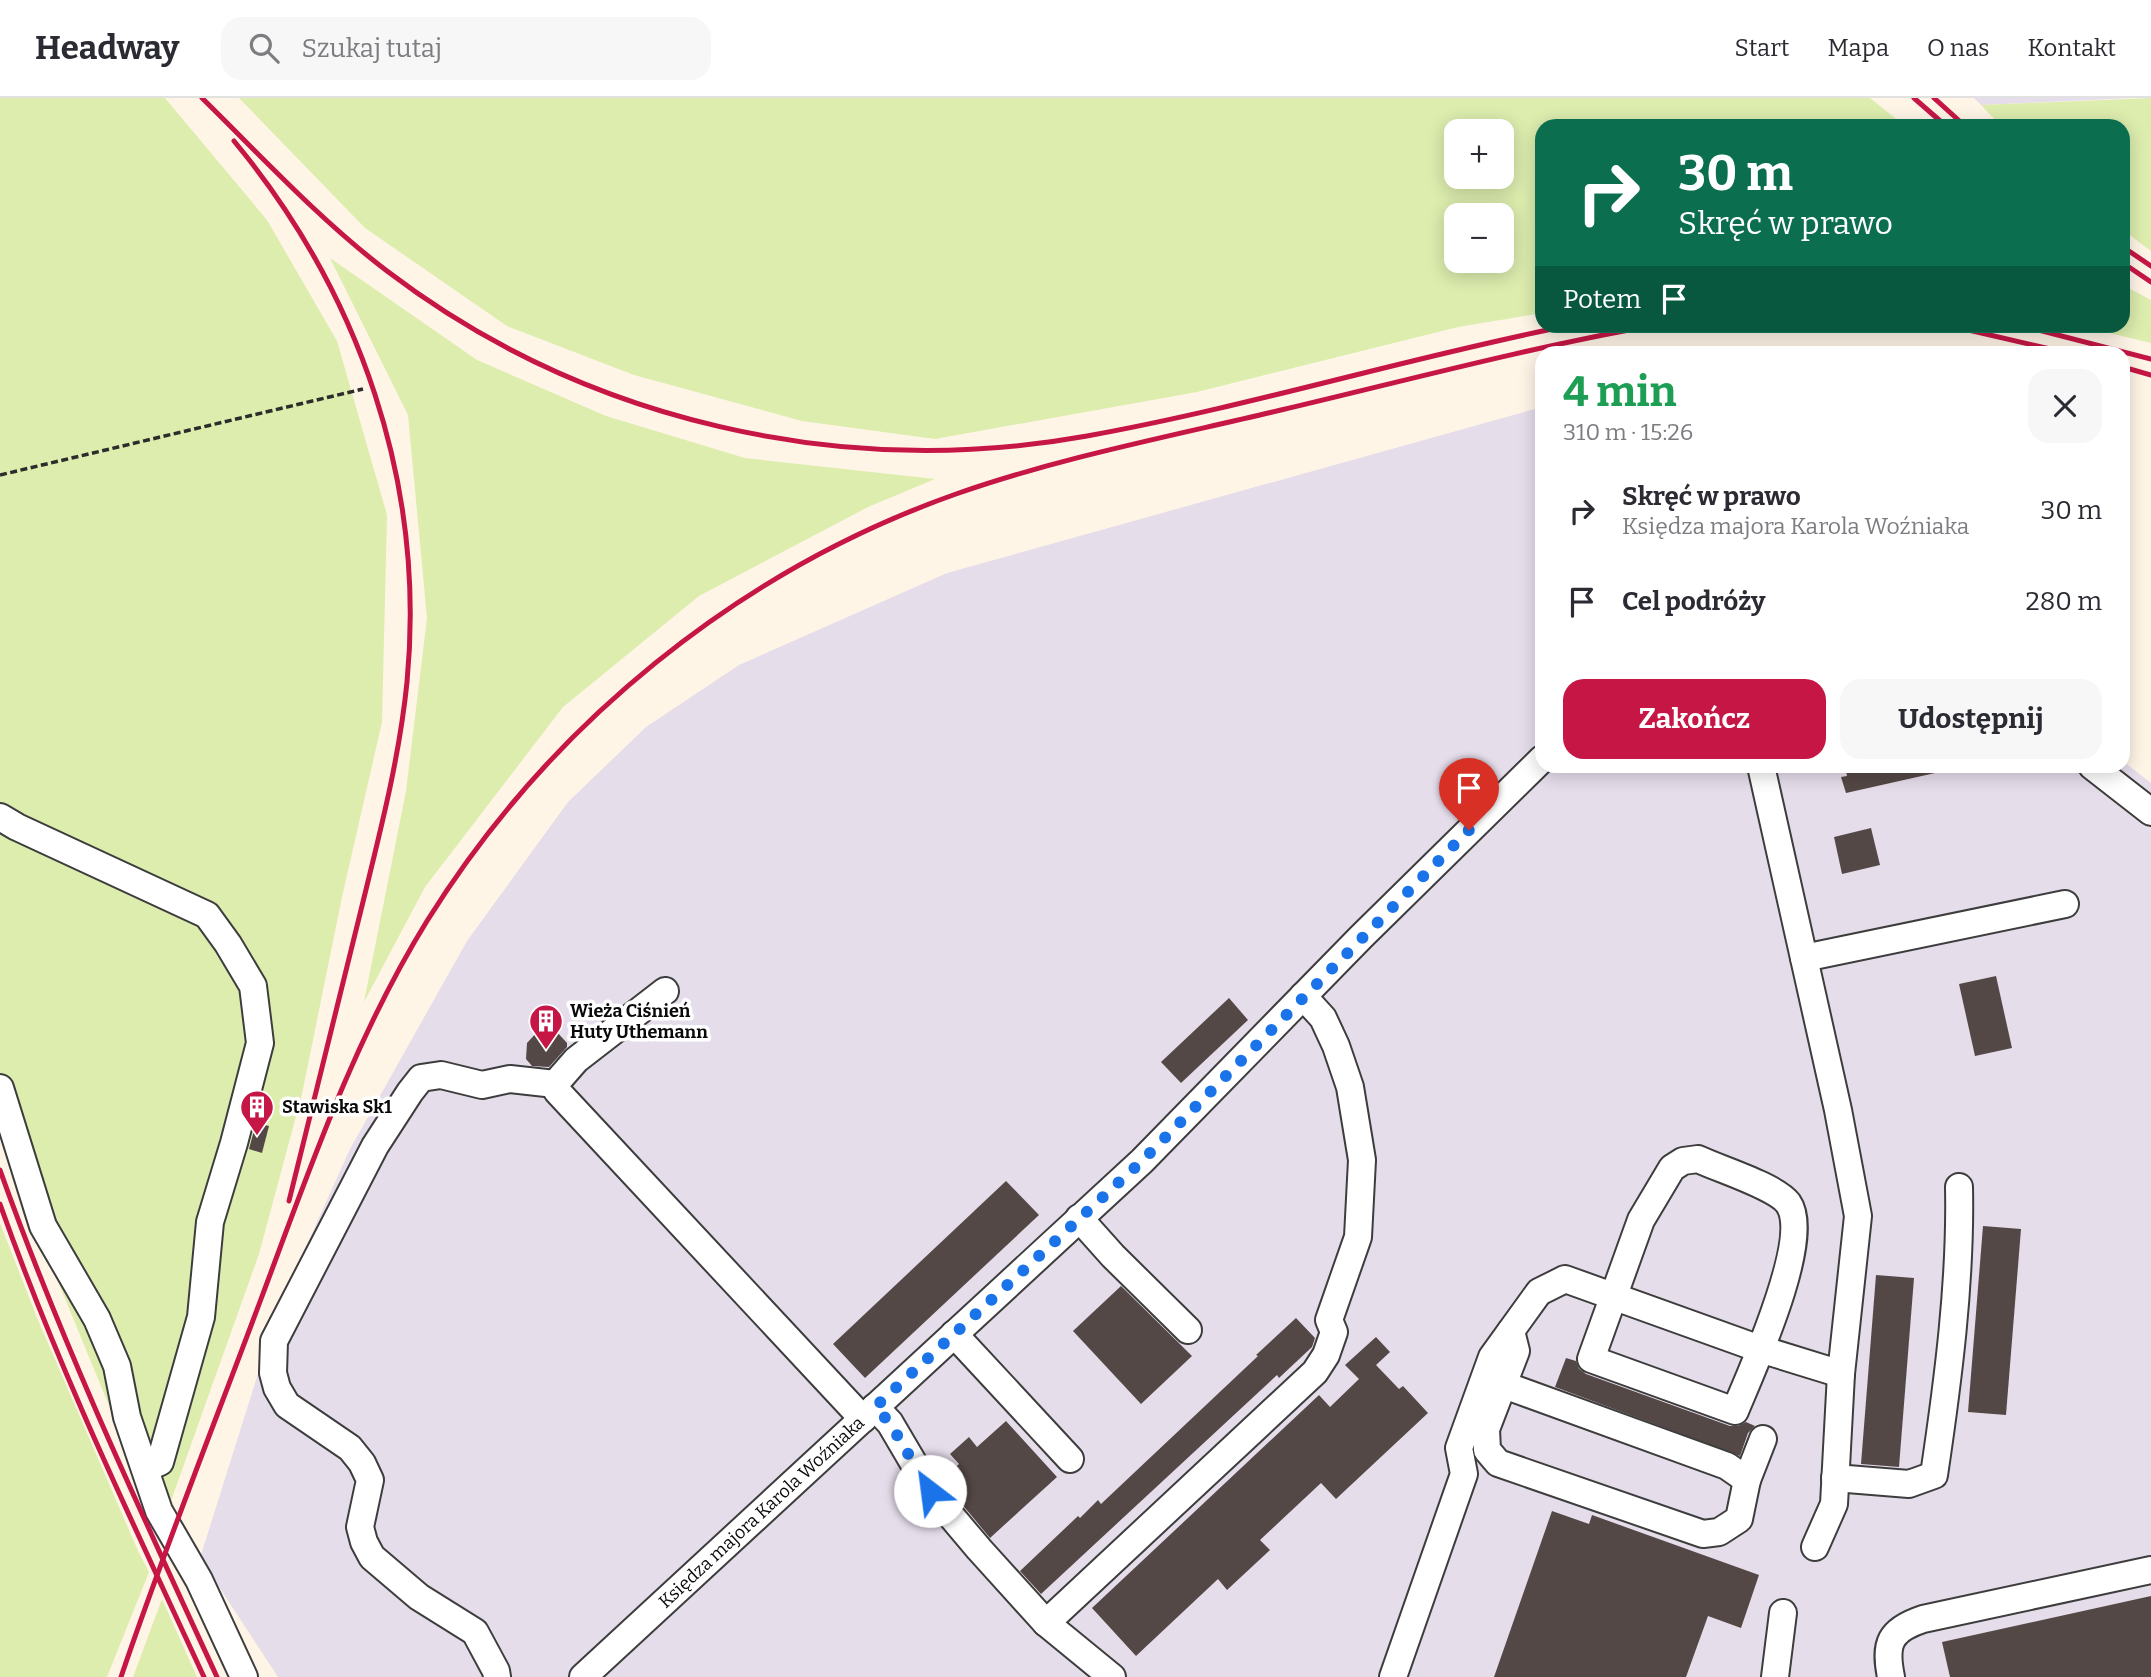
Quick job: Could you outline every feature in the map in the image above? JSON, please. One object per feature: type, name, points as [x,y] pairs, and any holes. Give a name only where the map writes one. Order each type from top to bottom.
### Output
[{"type":"street","name":"Księdza majora Karola Woźniaka","points":[[583,1677],[1142,1161],[1303,996],[1535,766]]},
{"type":"street","points":[[1763,773],[1838,1110],[1858,1216],[1841,1374],[1834,1504],[1815,1547]]},
{"type":"street","points":[[2101,773],[2151,812]]},
{"type":"street","points":[[0,817],[207,915],[253,986],[260,1043],[210,1222],[201,1317],[160,1462],[146,1468]]},
{"type":"street","points":[[1804,958],[2065,905]]},
{"type":"street","points":[[555,1084],[576,1060],[665,991]]},
{"type":"street","points":[[1046,1623],[1315,1372],[1326,1355],[1334,1332],[1329,1320],[1358,1237],[1362,1160],[1350,1087],[1336,1046],[1323,1018],[1303,996]]},
{"type":"street","points":[[497,1677],[475,1632],[419,1597],[372,1557],[363,1542],[360,1527],[370,1480],[366,1471],[350,1448],[287,1405],[272,1373],[274,1341],[375,1146],[421,1078],[442,1075],[482,1085],[510,1079],[555,1084]]},
{"type":"street","points":[[555,1084],[557,1091],[869,1413],[890,1423],[930,1491],[1046,1623],[1112,1677]]},
{"type":"street","points":[[0,1088],[43,1226],[97,1319],[117,1366],[127,1416],[159,1511],[199,1580],[244,1677]]},
{"type":"street","points":[[1698,1159],[1777,1193],[1789,1205],[1794,1220],[1788,1270],[1735,1411],[1591,1359],[1612,1295],[1641,1220],[1672,1168],[1683,1161],[1698,1159]]},
{"type":"street","points":[[1835,1478],[1909,1483],[1934,1475],[1946,1392],[1960,1239],[1959,1187]]},
{"type":"street","points":[[1079,1218],[1113,1256],[1188,1330]]},
{"type":"street","points":[[1393,1677],[1464,1474],[1459,1448],[1492,1357],[1539,1292],[1565,1279],[1760,1349],[1841,1374]]},
{"type":"street","points":[[1511,1331],[1516,1352],[1486,1429],[1487,1450],[1498,1463],[1703,1534],[1719,1532],[1739,1519],[1747,1480],[1763,1439]]},
{"type":"street","points":[[954,1334],[1070,1459]]},
{"type":"street","points":[[1504,1385],[1727,1466],[1747,1480]]},
{"type":"street","points":[[1891,1677],[1889,1646],[1894,1634],[1909,1624],[2151,1570]]},
{"type":"street","points":[[1775,1677],[1783,1613]]},
{"type":"path","points":[[0,475],[363,389]]},
{"type":"shaded area","points":[[1974,98],[2132,98],[1981,105]]},
{"type":"shaded area","points":[[1535,409],[1535,773],[2130,773],[2130,766],[2151,783],[2151,1677],[278,1677],[200,1558],[261,1364],[298,1264],[350,1149],[467,941],[568,802],[646,727],[739,665],[947,573]]},
{"type":"green space","points":[[0,98],[165,98],[267,220],[337,341],[387,515],[382,722],[342,897],[302,1094],[259,1254],[172,1498],[159,1527],[19,1187],[0,1129]]},
{"type":"green space","points":[[239,98],[1870,98],[1896,119],[1535,119],[1535,314],[1458,327],[1197,392],[935,439],[802,421],[634,375],[507,326],[365,228]]},
{"type":"green space","points":[[2151,98],[2151,251],[2130,235],[2130,119],[1994,119],[1981,105]]},
{"type":"green space","points":[[330,258],[477,360],[606,416],[745,458],[935,479],[868,507],[699,596],[563,707],[425,887],[364,1002],[406,791],[427,618],[408,415]]},
{"type":"green space","points":[[2130,289],[2151,300],[2151,343],[2109,333],[2130,333]]},
{"type":"green space","points":[[0,1223],[38,1320],[149,1572],[107,1677],[0,1677]]},
{"type":"green space","points":[[162,1599],[197,1677],[133,1677]]},
{"type":"building","points":[[1846,773],[1935,773],[1846,793],[1841,777],[1847,776]]},
{"type":"building","points":[[1871,828],[1880,865],[1842,874],[1834,837]]},
{"type":"building","points":[[1996,976],[2012,1048],[1975,1056],[1959,984]]},
{"type":"building","points":[[1229,998],[1248,1020],[1181,1083],[1161,1062]]},
{"type":"building","name":"Wieża Ciśnień Huty Uthemann","points":[[539,1030],[556,1031],[567,1043],[567,1047],[549,1067],[532,1066],[526,1059],[527,1043]]},
{"type":"building","name":"Stawiska Sk1","points":[[256,1123],[269,1126],[262,1153],[249,1149]]},
{"type":"building","points":[[1006,1181],[1039,1215],[865,1378],[833,1344]]},
{"type":"building","points":[[1983,1226],[2021,1229],[2006,1415],[1968,1412]]},
{"type":"building","points":[[1876,1275],[1914,1278],[1899,1467],[1861,1464]]},
{"type":"building","points":[[1121,1286],[1192,1356],[1141,1404],[1073,1331]]},
{"type":"building","points":[[1296,1318],[1315,1338],[1312,1347],[1279,1378],[1277,1375],[1041,1594],[1020,1571],[1078,1516],[1080,1518],[1098,1500],[1101,1504]]},
{"type":"building","points":[[1376,1337],[1390,1352],[1376,1365],[1399,1389],[1403,1386],[1428,1413],[1336,1499],[1321,1483],[1260,1540],[1270,1550],[1227,1590],[1218,1579],[1136,1656],[1092,1608],[1319,1395],[1330,1407],[1359,1379],[1345,1365]]},
{"type":"building","points":[[1566,1358],[1576,1361],[1579,1369],[1586,1374],[1730,1426],[1746,1422],[1755,1426],[1748,1433],[1740,1456],[1555,1387]]},
{"type":"building","points":[[1006,1421],[1057,1477],[990,1538],[942,1480],[959,1464],[950,1454],[969,1437],[977,1447]]},
{"type":"building","points":[[1552,1511],[1589,1524],[1592,1515],[1759,1575],[1741,1628],[1708,1616],[1686,1677],[1494,1677]]},
{"type":"building","points":[[2151,1596],[2151,1677],[1950,1677],[1942,1642]]},
{"type":"railway","points":[[202,98],[338,231],[387,271],[464,323],[546,367],[631,401],[720,427],[810,443],[903,450],[995,448],[1087,436],[1207,411],[1535,333]]},
{"type":"railway","points":[[1914,98],[1938,119]]},
{"type":"railway","points":[[1934,98],[1957,119]]},
{"type":"railway","points":[[234,141],[278,200],[317,262],[349,327],[375,394],[394,464],[406,535],[410,608],[407,682],[393,771],[289,1201]]},
{"type":"railway","points":[[2130,252],[2151,266]]},
{"type":"railway","points":[[2130,268],[2151,282]]},
{"type":"railway","points":[[1554,346],[1615,333]]},
{"type":"railway","points":[[1981,333],[2037,346]]},
{"type":"railway","points":[[2050,333],[2101,346]]},
{"type":"railway","points":[[121,1677],[315,1154],[377,1012],[427,921],[476,850],[530,782],[591,720],[656,663],[725,611],[799,566],[876,526],[956,494],[1117,448],[1535,350]]},
{"type":"railway","points":[[2130,354],[2151,359]]},
{"type":"railway","points":[[2130,369],[2151,375]]},
{"type":"railway","points":[[0,1170],[76,1363],[217,1677]]},
{"type":"railway","points":[[0,1204],[71,1384],[204,1677]]},
{"type":"place","name":"Wieża Ciśnień Huty Uthemann","points":[[546,1051]]},
{"type":"place","name":"Stawiska Sk1","points":[[257,1137]]},
{"type":"route","points":[[930,1491],[890,1423],[875,1407],[1142,1161],[1469,830]]}]
